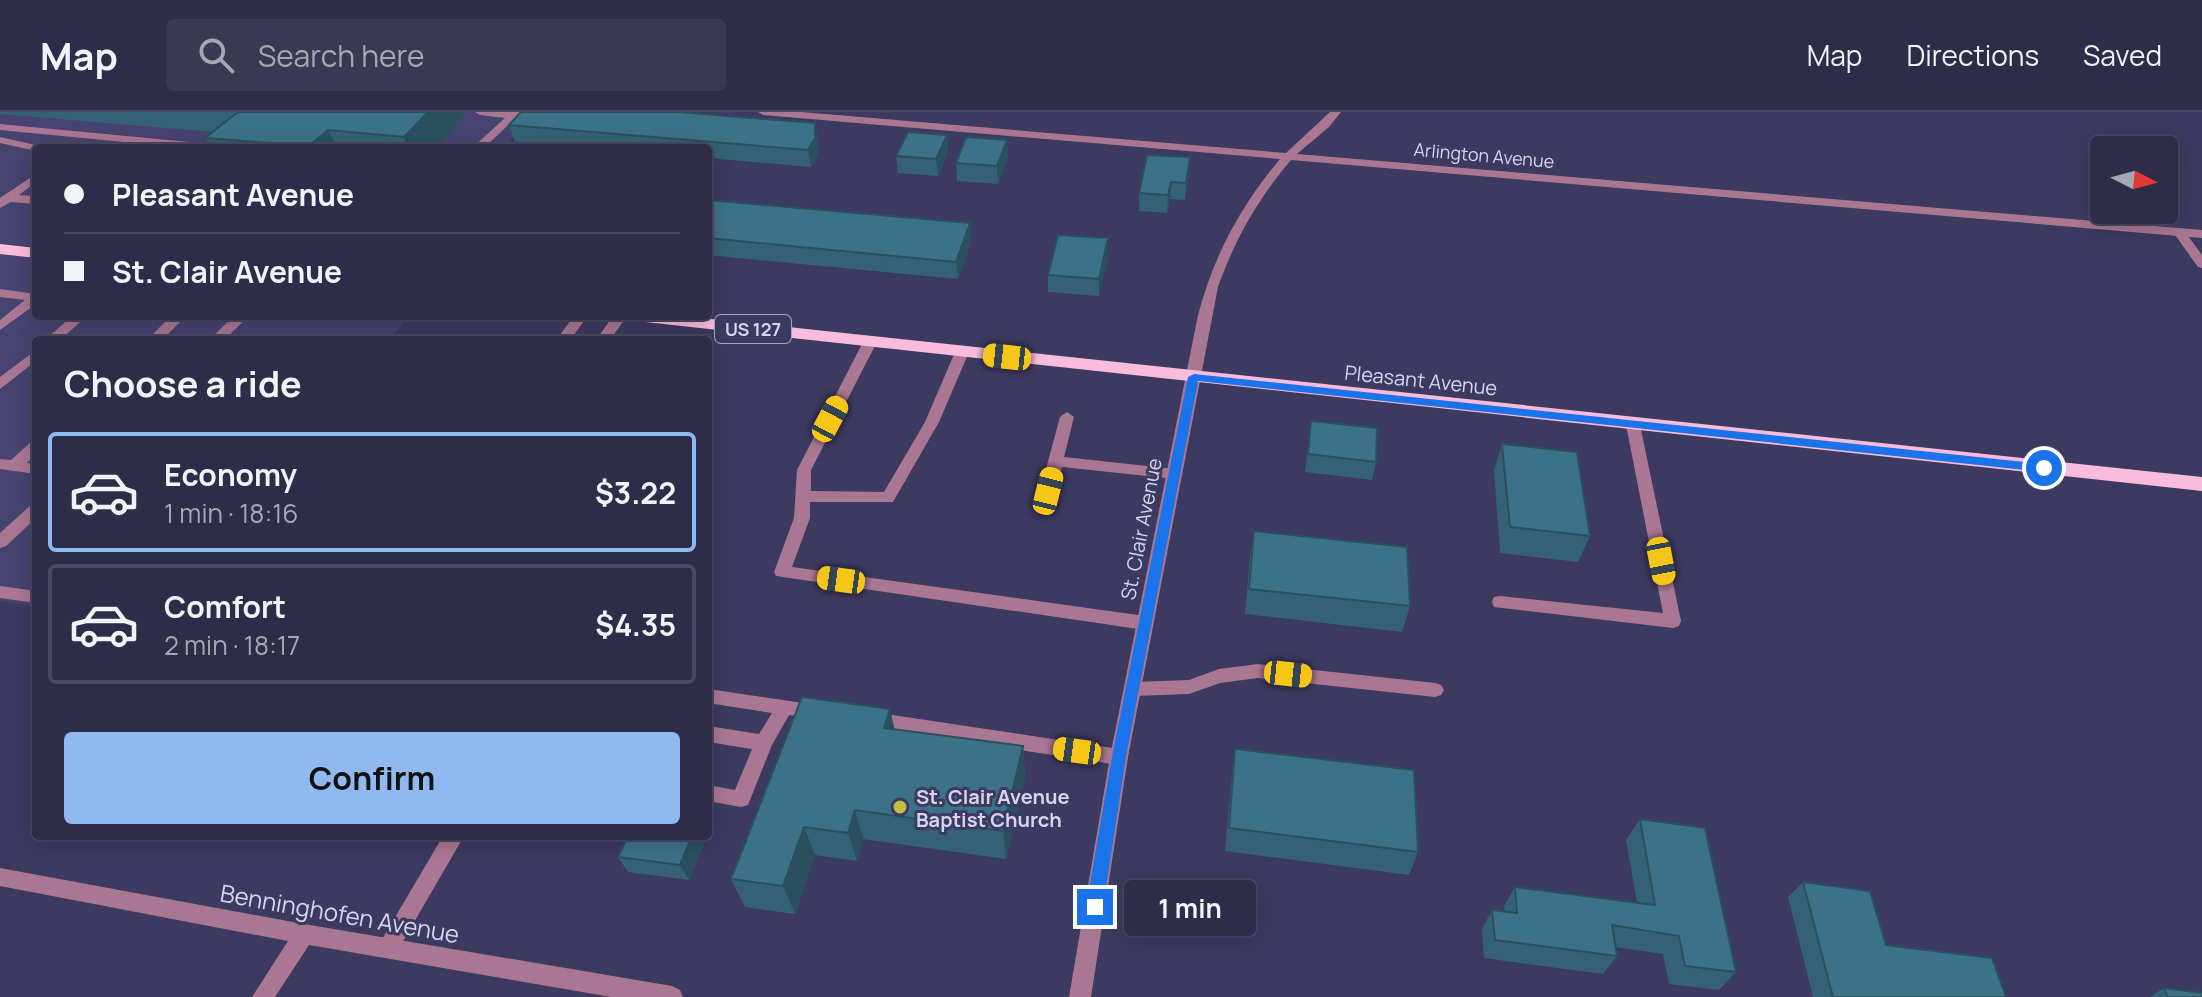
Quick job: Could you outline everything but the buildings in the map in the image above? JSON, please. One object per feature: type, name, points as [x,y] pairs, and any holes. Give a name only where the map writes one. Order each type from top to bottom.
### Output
[{"type":"main road","points":[[0,249],[32,253]]},
{"type":"main road","name":"Pleasant Avenue","points":[[672,320],[2202,484]]},
{"type":"street","points":[[480,112],[514,114]]},
{"type":"street","name":"Arlington Avenue","points":[[763,112],[2202,234]]},
{"type":"street","name":"St. Clair Avenue","points":[[1080,997],[1119,757],[1194,377],[1205,304],[1228,240],[1248,205],[1288,156],[1336,112]]},
{"type":"street","points":[[482,144],[514,114]]},
{"type":"street","points":[[0,127],[179,144]]},
{"type":"street","points":[[84,144],[96,136]]},
{"type":"street","points":[[2,142],[32,147]]},
{"type":"street","points":[[2,202],[32,180]]},
{"type":"street","points":[[2,202],[32,200]]},
{"type":"street","points":[[2179,232],[2202,264]]},
{"type":"street","points":[[0,293],[32,297]]},
{"type":"street","points":[[0,326],[32,301]]},
{"type":"street","points":[[57,336],[75,320]]},
{"type":"street","points":[[158,336],[175,320]]},
{"type":"street","points":[[220,336],[238,320]]},
{"type":"street","points":[[870,342],[804,470],[802,518],[782,572],[1145,623]]},
{"type":"street","points":[[803,496],[888,498],[932,422],[962,352]]},
{"type":"street","points":[[0,384],[32,357]]},
{"type":"street","points":[[1048,491],[1067,417]]},
{"type":"street","points":[[1500,602],[1673,621],[1633,425]]},
{"type":"street","points":[[7,465],[32,449]]},
{"type":"street","points":[[1056,461],[1175,474]]},
{"type":"street","points":[[7,465],[32,468]]},
{"type":"street","points":[[0,542],[32,513]]},
{"type":"street","points":[[0,592],[32,596]]},
{"type":"street","points":[[1133,689],[1189,687],[1219,676],[1258,671],[1435,690]]},
{"type":"street","points":[[712,697],[830,714]]},
{"type":"street","points":[[712,794],[741,799],[764,743],[784,707]]},
{"type":"street","points":[[861,719],[1119,757]]},
{"type":"street","points":[[712,735],[764,743]]},
{"type":"street","points":[[388,948],[452,840]]},
{"type":"street","name":"Benninghofen Avenue","points":[[1,878],[672,997]]},
{"type":"street","points":[[263,997],[304,934]]},
{"type":"shaded area","points":[[0,112],[537,112],[507,144],[32,144],[32,320],[406,320],[392,336],[32,336],[32,605],[0,601]]},
{"type":"place","name":"St. Clair Avenue Baptist Church","points":[[900,807]]},
{"type":"route","points":[[1095,907],[1119,757],[1194,377],[2044,468]]}]
